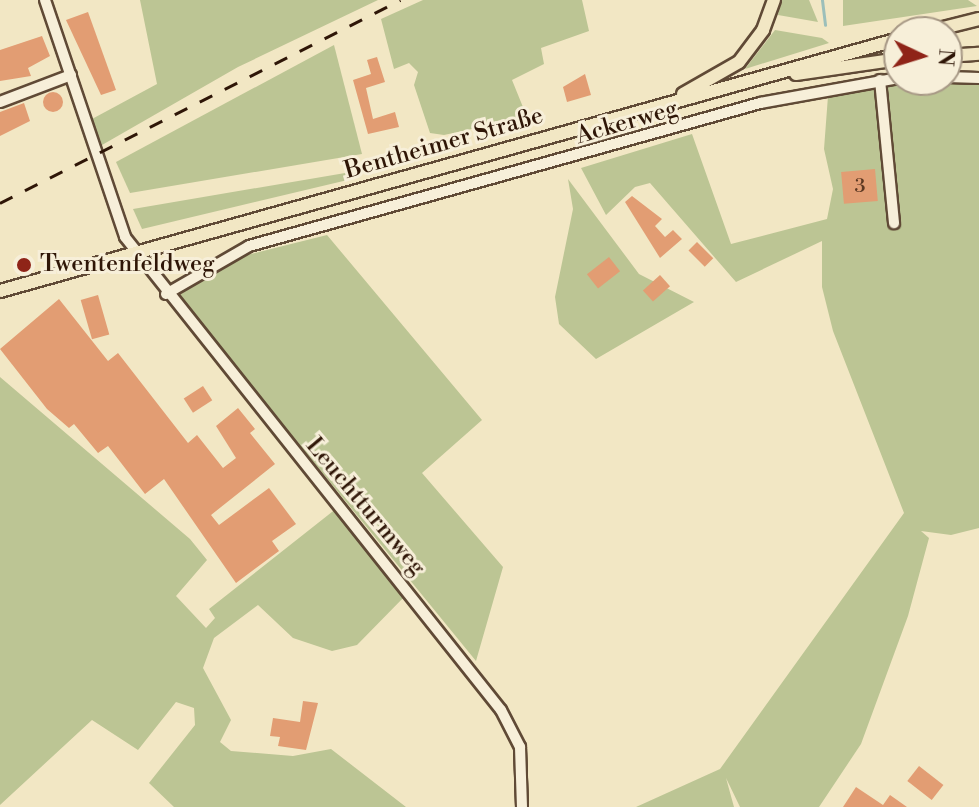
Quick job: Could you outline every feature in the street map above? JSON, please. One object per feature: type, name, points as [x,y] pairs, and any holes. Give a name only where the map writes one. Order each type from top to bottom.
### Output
[{"type":"main road","points":[[639,111],[723,74],[763,30],[772,5]]},
{"type":"main road","name":"Bentheimer Straße","points":[[0,291],[133,250],[731,88],[883,44]]},
{"type":"main road","points":[[731,88],[883,62]]},
{"type":"street","points":[[45,0],[133,250]]},
{"type":"street","points":[[0,102],[71,75]]},
{"type":"street","points":[[880,80],[894,223]]},
{"type":"street","name":"Ackerweg","points":[[166,294],[249,246],[760,103],[883,80]]},
{"type":"street","name":"Leuchtturmweg","points":[[133,250],[501,710],[520,747],[522,807]]},
{"type":"green space","points":[[140,0],[378,0],[238,67],[102,145],[92,119],[157,84]]},
{"type":"green space","points":[[423,0],[582,0],[589,31],[541,48],[544,64],[512,80],[527,117],[444,135],[430,133],[414,85],[418,72],[409,63],[394,69],[381,19]]},
{"type":"green space","points":[[780,0],[809,0],[818,22],[778,15]]},
{"type":"green space","points":[[843,0],[968,0],[977,6],[910,16],[883,16],[883,20],[843,26]]},
{"type":"green space","points":[[775,30],[822,38],[829,43],[745,69]]},
{"type":"green space","points":[[334,45],[362,154],[130,193],[116,162]]},
{"type":"green space","points":[[963,83],[979,83],[979,528],[951,535],[921,531],[929,538],[908,616],[861,744],[819,807],[740,807],[726,778],[734,807],[636,807],[720,769],[904,513],[833,331],[822,287],[822,241],[736,282],[650,183],[635,187],[606,215],[581,168],[692,134],[731,244],[827,219],[833,189],[824,149],[828,96],[883,86],[883,96],[963,96]]},
{"type":"green space","points":[[351,172],[356,178],[142,229],[133,209]]},
{"type":"green space","points":[[568,179],[639,274],[694,302],[596,359],[559,324],[555,297],[573,209]]},
{"type":"green space","points":[[327,235],[482,420],[422,473],[503,567],[476,661],[178,296],[239,257]]},
{"type":"green space","points":[[0,377],[190,539],[207,560],[176,596],[206,628],[215,618],[209,609],[337,508],[406,595],[357,645],[332,651],[293,638],[258,605],[214,638],[203,668],[231,720],[220,742],[231,751],[293,756],[331,749],[406,807],[174,807],[149,783],[195,725],[194,708],[176,702],[138,750],[92,720],[0,805]]},
{"type":"building","points":[[88,12],[116,90],[101,95],[66,20]]},
{"type":"building","points":[[42,36],[50,56],[28,68],[31,76],[0,81],[0,50]]},
{"type":"building","points":[[377,57],[385,82],[366,88],[373,119],[395,112],[399,127],[368,134],[353,80],[371,74],[367,60]]},
{"type":"building","points":[[585,74],[591,95],[567,102],[563,87]]},
{"type":"building","points":[[53,92],[60,95],[63,102],[60,109],[53,112],[46,109],[43,102],[46,95]]},
{"type":"building","points":[[24,103],[30,121],[0,136],[0,112]]},
{"type":"building","points":[[875,169],[878,201],[844,204],[841,172]]},
{"type":"building","points":[[632,196],[662,219],[655,226],[665,237],[673,230],[682,239],[660,258],[625,202]]},
{"type":"building","points":[[697,242],[713,258],[705,267],[689,250]]},
{"type":"building","points":[[609,257],[620,271],[598,288],[587,274]]},
{"type":"building","points":[[660,275],[670,286],[653,302],[643,290]]},
{"type":"building","points":[[98,295],[109,334],[92,339],[81,300]]},
{"type":"building","points":[[59,299],[108,361],[118,353],[188,443],[197,435],[223,468],[236,458],[216,426],[238,408],[255,429],[250,433],[275,464],[211,515],[219,525],[269,488],[296,524],[272,541],[279,551],[236,583],[164,479],[145,494],[108,446],[98,453],[74,424],[69,428],[47,409],[0,349]]},
{"type":"building","points":[[203,386],[212,400],[193,413],[184,399]]},
{"type":"building","points":[[303,701],[318,703],[306,750],[278,746],[280,737],[270,736],[273,718],[300,722]]},
{"type":"building","points":[[919,766],[943,785],[932,800],[907,781]]},
{"type":"building","points":[[856,787],[883,805],[890,795],[907,807],[843,807]]},
{"type":"waterway","points":[[822,0],[825,25]]},
{"type":"railway","points":[[0,203],[400,0]]},
{"type":"place","name":"Twentenfeldweg","points":[[24,265]]}]
